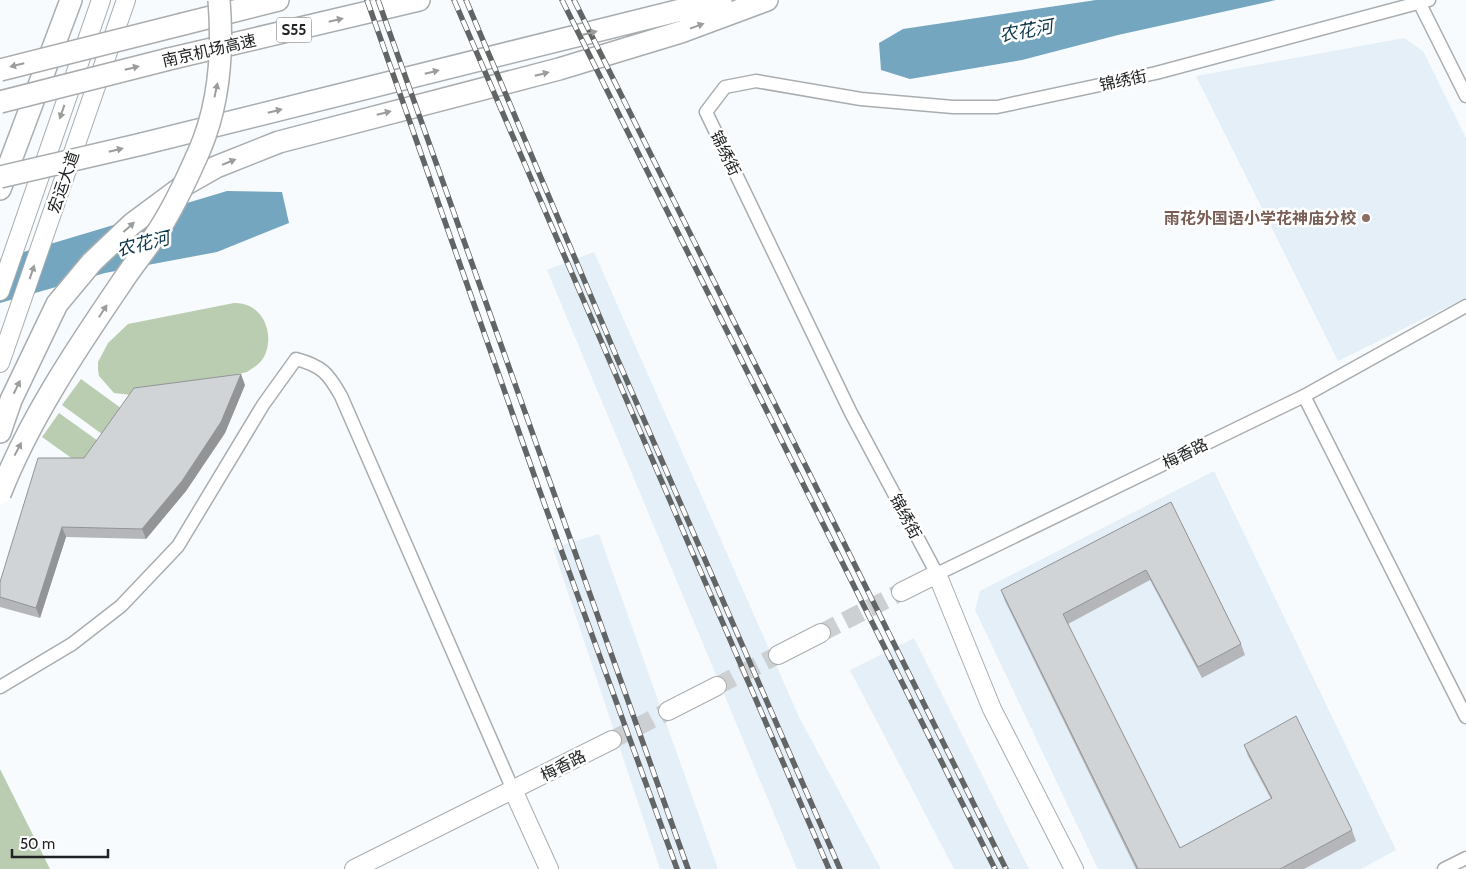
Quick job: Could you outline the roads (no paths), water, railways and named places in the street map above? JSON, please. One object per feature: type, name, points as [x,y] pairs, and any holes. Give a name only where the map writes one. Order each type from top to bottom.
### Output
[{"type":"highway","points":[[0,189],[71,0]]},
{"type":"highway","points":[[0,494],[20,445],[104,309],[165,220],[201,147],[218,86],[222,32],[219,0]]},
{"type":"highway","name":"南京机场高速","points":[[0,70],[278,0]]},
{"type":"highway","name":"南京机场高速","points":[[0,102],[169,59],[419,0]]},
{"type":"highway","points":[[0,177],[142,144],[721,0]]},
{"type":"highway","points":[[0,432],[11,400],[58,304],[92,262],[132,224],[186,184],[216,167],[279,142],[559,70],[681,32],[766,0]]},
{"type":"street","name":"宏运大道","points":[[0,291],[101,0]]},
{"type":"street","name":"宏运大道","points":[[0,363],[126,0]]},
{"type":"street","points":[[1424,1],[1466,96]]},
{"type":"street","name":"锦绣街","points":[[1074,869],[992,709],[937,574],[851,413],[706,112],[725,87],[756,81],[861,99],[953,107],[997,107],[1156,73],[1424,1]]},
{"type":"street","name":"梅香路","points":[[901,592],[1304,396],[1466,306]]},
{"type":"street","points":[[0,687],[72,644],[121,606],[178,546],[263,405],[296,359],[315,364],[330,376],[342,396],[549,869]]},
{"type":"street","points":[[1304,396],[1466,717]]},
{"type":"street","points":[[778,655],[821,633]]},
{"type":"street","points":[[668,711],[716,686]]},
{"type":"street","name":"梅香路","points":[[354,869],[612,740]]},
{"type":"street","points":[[1444,869],[1466,858]]},
{"type":"water","name":"农花河","points":[[1096,0],[1276,0],[1118,35],[1022,60],[910,79],[881,70],[879,43],[903,29]]},
{"type":"water","name":"农花河","points":[[227,191],[282,192],[289,223],[217,252],[105,273],[0,303],[0,259]]},
{"type":"tunnel","points":[[821,633],[901,592]]},
{"type":"tunnel","points":[[717,686],[778,655]]},
{"type":"tunnel","points":[[612,740],[668,711]]},
{"type":"railway","points":[[367,0],[539,489],[677,869]]},
{"type":"railway","points":[[378,0],[688,869]]},
{"type":"railway","points":[[454,0],[829,869]]},
{"type":"railway","points":[[466,0],[617,358],[840,869]]},
{"type":"railway","points":[[562,0],[995,869]]},
{"type":"railway","points":[[574,0],[1006,869]]},
{"type":"place","name":"雨花外国语小学花神庙分校","points":[[1366,218]]}]
